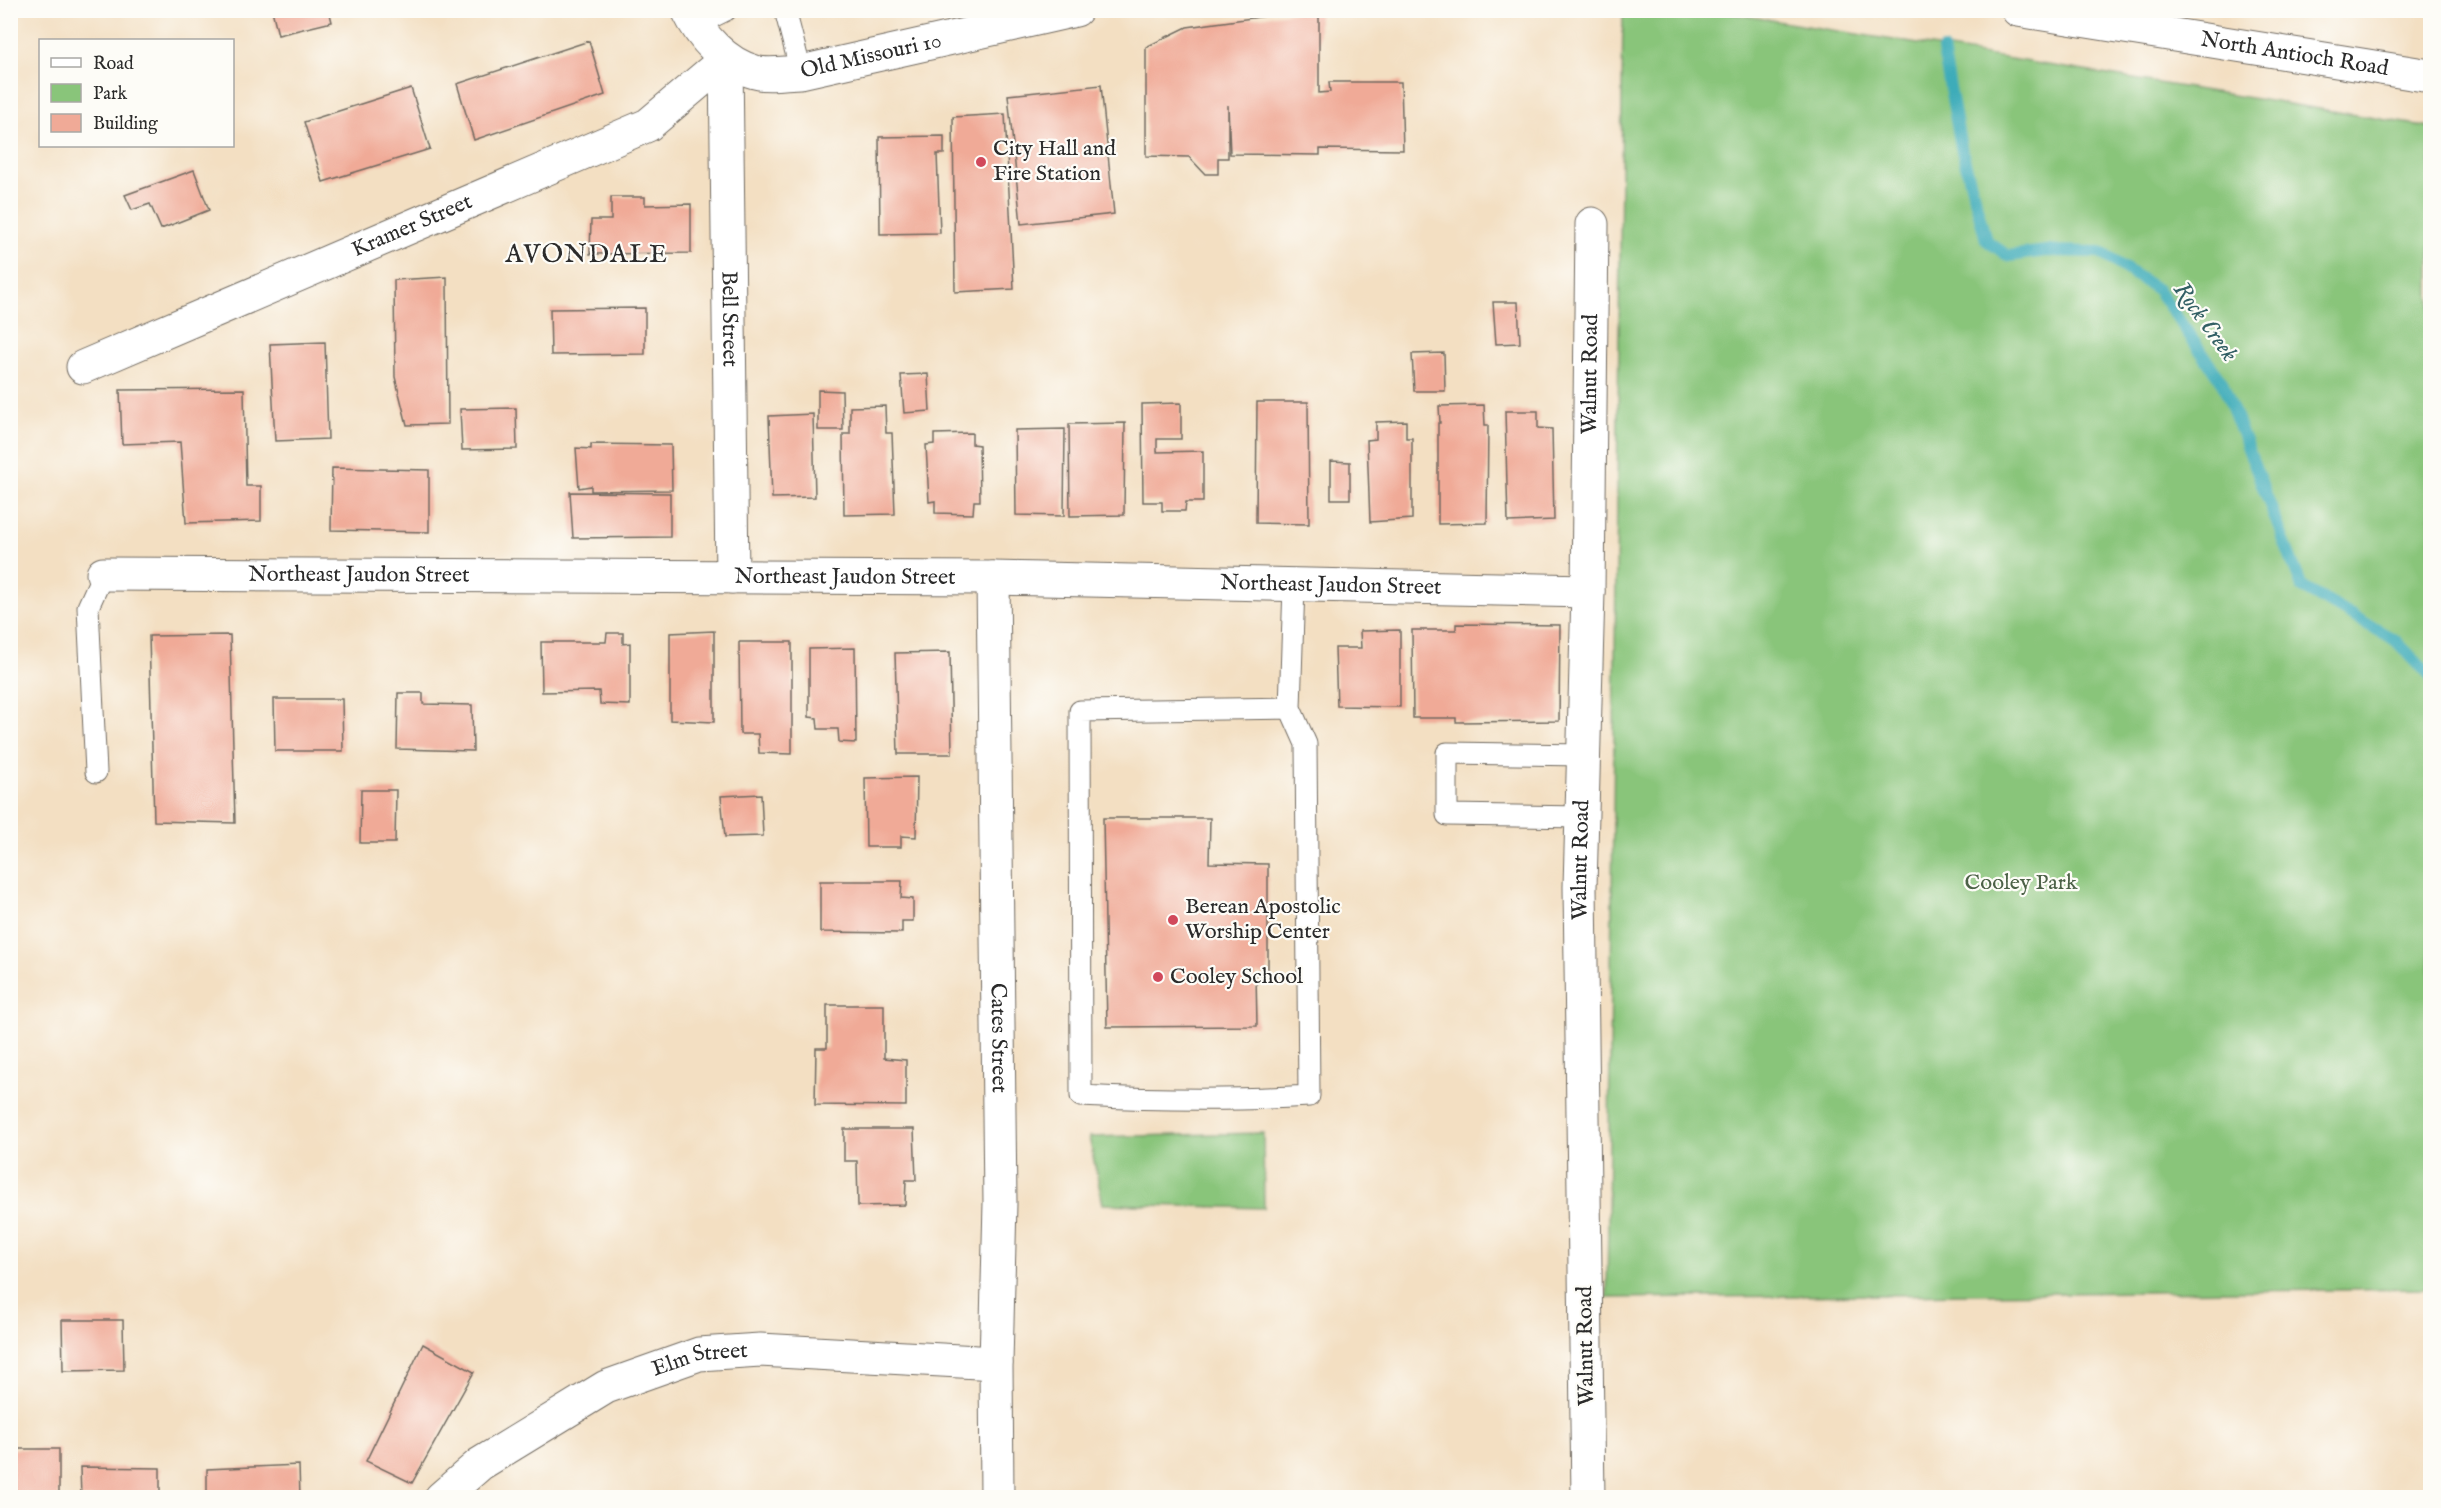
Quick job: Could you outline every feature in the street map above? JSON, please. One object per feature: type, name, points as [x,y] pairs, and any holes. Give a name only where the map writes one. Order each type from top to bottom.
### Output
[{"type":"street","name":"Old Missouri 10","points":[[692,18],[726,60],[756,73],[801,72],[1076,10]]},
{"type":"street","name":"North Antioch Road","points":[[2018,10],[2430,76]]},
{"type":"street","name":"Kramer Street","points":[[84,367],[648,125],[726,60]]},
{"type":"street","name":"Bell Street","points":[[726,60],[732,577]]},
{"type":"street","name":"Walnut Road","points":[[1588,1497],[1580,887],[1588,591],[1592,224]]},
{"type":"street","name":"Northeast Jaudon Street","points":[[103,574],[993,578],[1588,591]]},
{"type":"street","name":"Cates Street","points":[[993,578],[1000,1203],[996,1363],[997,1497]]},
{"type":"street","name":"Elm Street","points":[[441,1497],[480,1464],[606,1387],[699,1354],[760,1350],[996,1363]]},
{"type":"lane","points":[[692,18],[726,10]]},
{"type":"lane","points":[[785,10],[801,72]]},
{"type":"lane","points":[[96,772],[88,607],[103,574]]},
{"type":"lane","points":[[1290,708],[1080,711],[1081,1096],[1182,1101],[1309,1096],[1306,744],[1290,708],[1294,585]]},
{"type":"lane","points":[[1582,817],[1446,815],[1448,753],[1584,755]]},
{"type":"green space","name":"Cooley Park","points":[[1623,11],[1715,11],[2430,127],[2430,1289],[1607,1298]]},
{"type":"green space","points":[[1263,1133],[1264,1208],[1103,1204],[1089,1137]]},
{"type":"building","points":[[272,10],[329,10],[332,22],[278,35]]},
{"type":"building","points":[[1319,10],[1319,93],[1330,92],[1329,82],[1401,82],[1403,150],[1320,149],[1320,155],[1230,154],[1228,105],[1228,158],[1218,158],[1218,174],[1205,174],[1189,157],[1146,156],[1146,47],[1187,27]]},
{"type":"building","points":[[589,41],[605,95],[474,140],[457,84]]},
{"type":"building","points":[[1101,85],[1114,214],[1021,224],[1008,95]]},
{"type":"building","points":[[411,88],[430,149],[323,182],[304,122]]},
{"type":"building","name":"City Hall and Fire Station","points":[[1005,114],[1014,289],[955,292],[953,117]]},
{"type":"building","points":[[944,136],[944,154],[937,154],[940,233],[880,234],[879,137]]},
{"type":"building","points":[[194,170],[209,210],[161,229],[150,204],[132,210],[125,195]]},
{"type":"building","points":[[611,197],[645,197],[645,205],[691,204],[691,253],[590,254],[591,220],[611,220]]},
{"type":"building","points":[[447,277],[448,424],[407,425],[395,377],[394,280]]},
{"type":"building","points":[[1493,302],[1518,302],[1520,343],[1496,344]]},
{"type":"building","points":[[645,308],[645,354],[551,355],[550,309]]},
{"type":"building","points":[[325,342],[328,439],[275,441],[270,344]]},
{"type":"building","points":[[1444,353],[1445,391],[1414,391],[1412,354]]},
{"type":"building","points":[[928,374],[930,411],[904,413],[901,375]]},
{"type":"building","points":[[244,389],[246,486],[261,486],[261,521],[186,523],[180,442],[122,444],[120,390]]},
{"type":"building","points":[[818,390],[842,391],[843,430],[818,430]]},
{"type":"building","points":[[1257,402],[1308,402],[1309,524],[1256,523]]},
{"type":"building","points":[[1181,403],[1181,439],[1157,439],[1157,452],[1203,451],[1203,502],[1186,502],[1185,511],[1162,511],[1162,502],[1143,502],[1142,404]]},
{"type":"building","points":[[1484,405],[1485,425],[1488,425],[1487,523],[1438,524],[1439,406]]},
{"type":"building","points":[[885,406],[886,433],[892,433],[895,514],[844,515],[843,434],[850,434],[850,407]]},
{"type":"building","points":[[516,408],[517,449],[462,450],[460,409]]},
{"type":"building","points":[[1505,411],[1538,411],[1538,428],[1552,429],[1554,520],[1508,522]]},
{"type":"building","points":[[813,414],[815,497],[772,498],[769,416]]},
{"type":"building","points":[[1406,421],[1406,438],[1412,438],[1412,519],[1370,522],[1367,440],[1376,439],[1376,422]]},
{"type":"building","points":[[1125,423],[1124,515],[1070,516],[1069,424]]},
{"type":"building","points":[[1065,429],[1064,516],[1016,515],[1015,430]]},
{"type":"building","points":[[972,433],[972,444],[979,445],[980,501],[974,501],[973,514],[935,513],[935,501],[929,502],[926,445],[934,444],[934,434]]},
{"type":"building","points":[[591,444],[671,445],[672,490],[591,491],[591,486],[579,488],[576,448],[591,449]]},
{"type":"building","points":[[1331,461],[1350,462],[1350,499],[1331,499]]},
{"type":"building","points":[[332,468],[429,470],[429,532],[331,530]]},
{"type":"building","points":[[570,492],[670,493],[670,537],[573,538]]},
{"type":"building","points":[[1456,624],[1560,625],[1559,721],[1456,722],[1456,718],[1413,718],[1412,630],[1456,630]]},
{"type":"building","points":[[1400,630],[1400,707],[1337,706],[1335,648],[1361,648],[1360,631]]},
{"type":"building","points":[[714,631],[714,722],[670,720],[670,633]]},
{"type":"building","points":[[607,633],[623,633],[623,644],[630,643],[630,705],[600,704],[599,691],[542,692],[541,642],[606,642]]},
{"type":"building","points":[[230,635],[235,823],[154,821],[149,636]]},
{"type":"building","points":[[739,642],[792,642],[792,754],[759,753],[758,734],[740,734]]},
{"type":"building","points":[[855,648],[856,743],[839,742],[838,729],[818,729],[817,718],[809,717],[809,649]]},
{"type":"building","points":[[950,652],[952,754],[898,754],[895,653]]},
{"type":"building","points":[[398,693],[423,693],[423,704],[472,705],[473,751],[397,749]]},
{"type":"building","points":[[274,699],[342,699],[343,751],[275,751]]},
{"type":"building","points":[[917,777],[916,837],[901,836],[901,847],[866,847],[865,778]]},
{"type":"building","points":[[361,790],[396,790],[395,843],[360,843]]},
{"type":"building","points":[[761,794],[763,836],[725,837],[721,796]]},
{"type":"building","points":[[1103,818],[1210,818],[1209,863],[1268,864],[1268,975],[1256,974],[1257,1026],[1107,1027]]},
{"type":"building","points":[[820,881],[902,881],[901,898],[913,899],[913,921],[902,921],[902,933],[820,932]]},
{"type":"building","points":[[827,1005],[884,1005],[884,1058],[906,1060],[906,1106],[815,1105],[816,1048],[827,1048]]},
{"type":"building","points":[[844,1129],[914,1129],[916,1180],[906,1180],[905,1205],[858,1206],[857,1161],[844,1161]]},
{"type":"building","points":[[62,1320],[123,1320],[124,1370],[63,1371]]},
{"type":"building","points":[[423,1344],[474,1372],[412,1483],[366,1461]]},
{"type":"building","points":[[10,1449],[59,1449],[59,1498],[10,1498]]},
{"type":"building","points":[[299,1465],[300,1498],[207,1498],[207,1469]]},
{"type":"building","points":[[80,1467],[160,1468],[160,1498],[81,1498]]},
{"type":"waterway","name":"Rock Creek","points":[[1943,50],[1961,147],[1986,240],[2008,256],[2046,251],[2100,252],[2158,290],[2222,382],[2302,587],[2395,640],[2430,676]]},
{"type":"place","name":"City Hall and Fire Station","points":[[981,162]]},
{"type":"place","name":"Berean Apostolic Worship Center","points":[[1173,920]]},
{"type":"place","name":"Cooley School","points":[[1158,977]]},
{"type":"district","name":"AVONDALE","points":[[587,254]]}]
